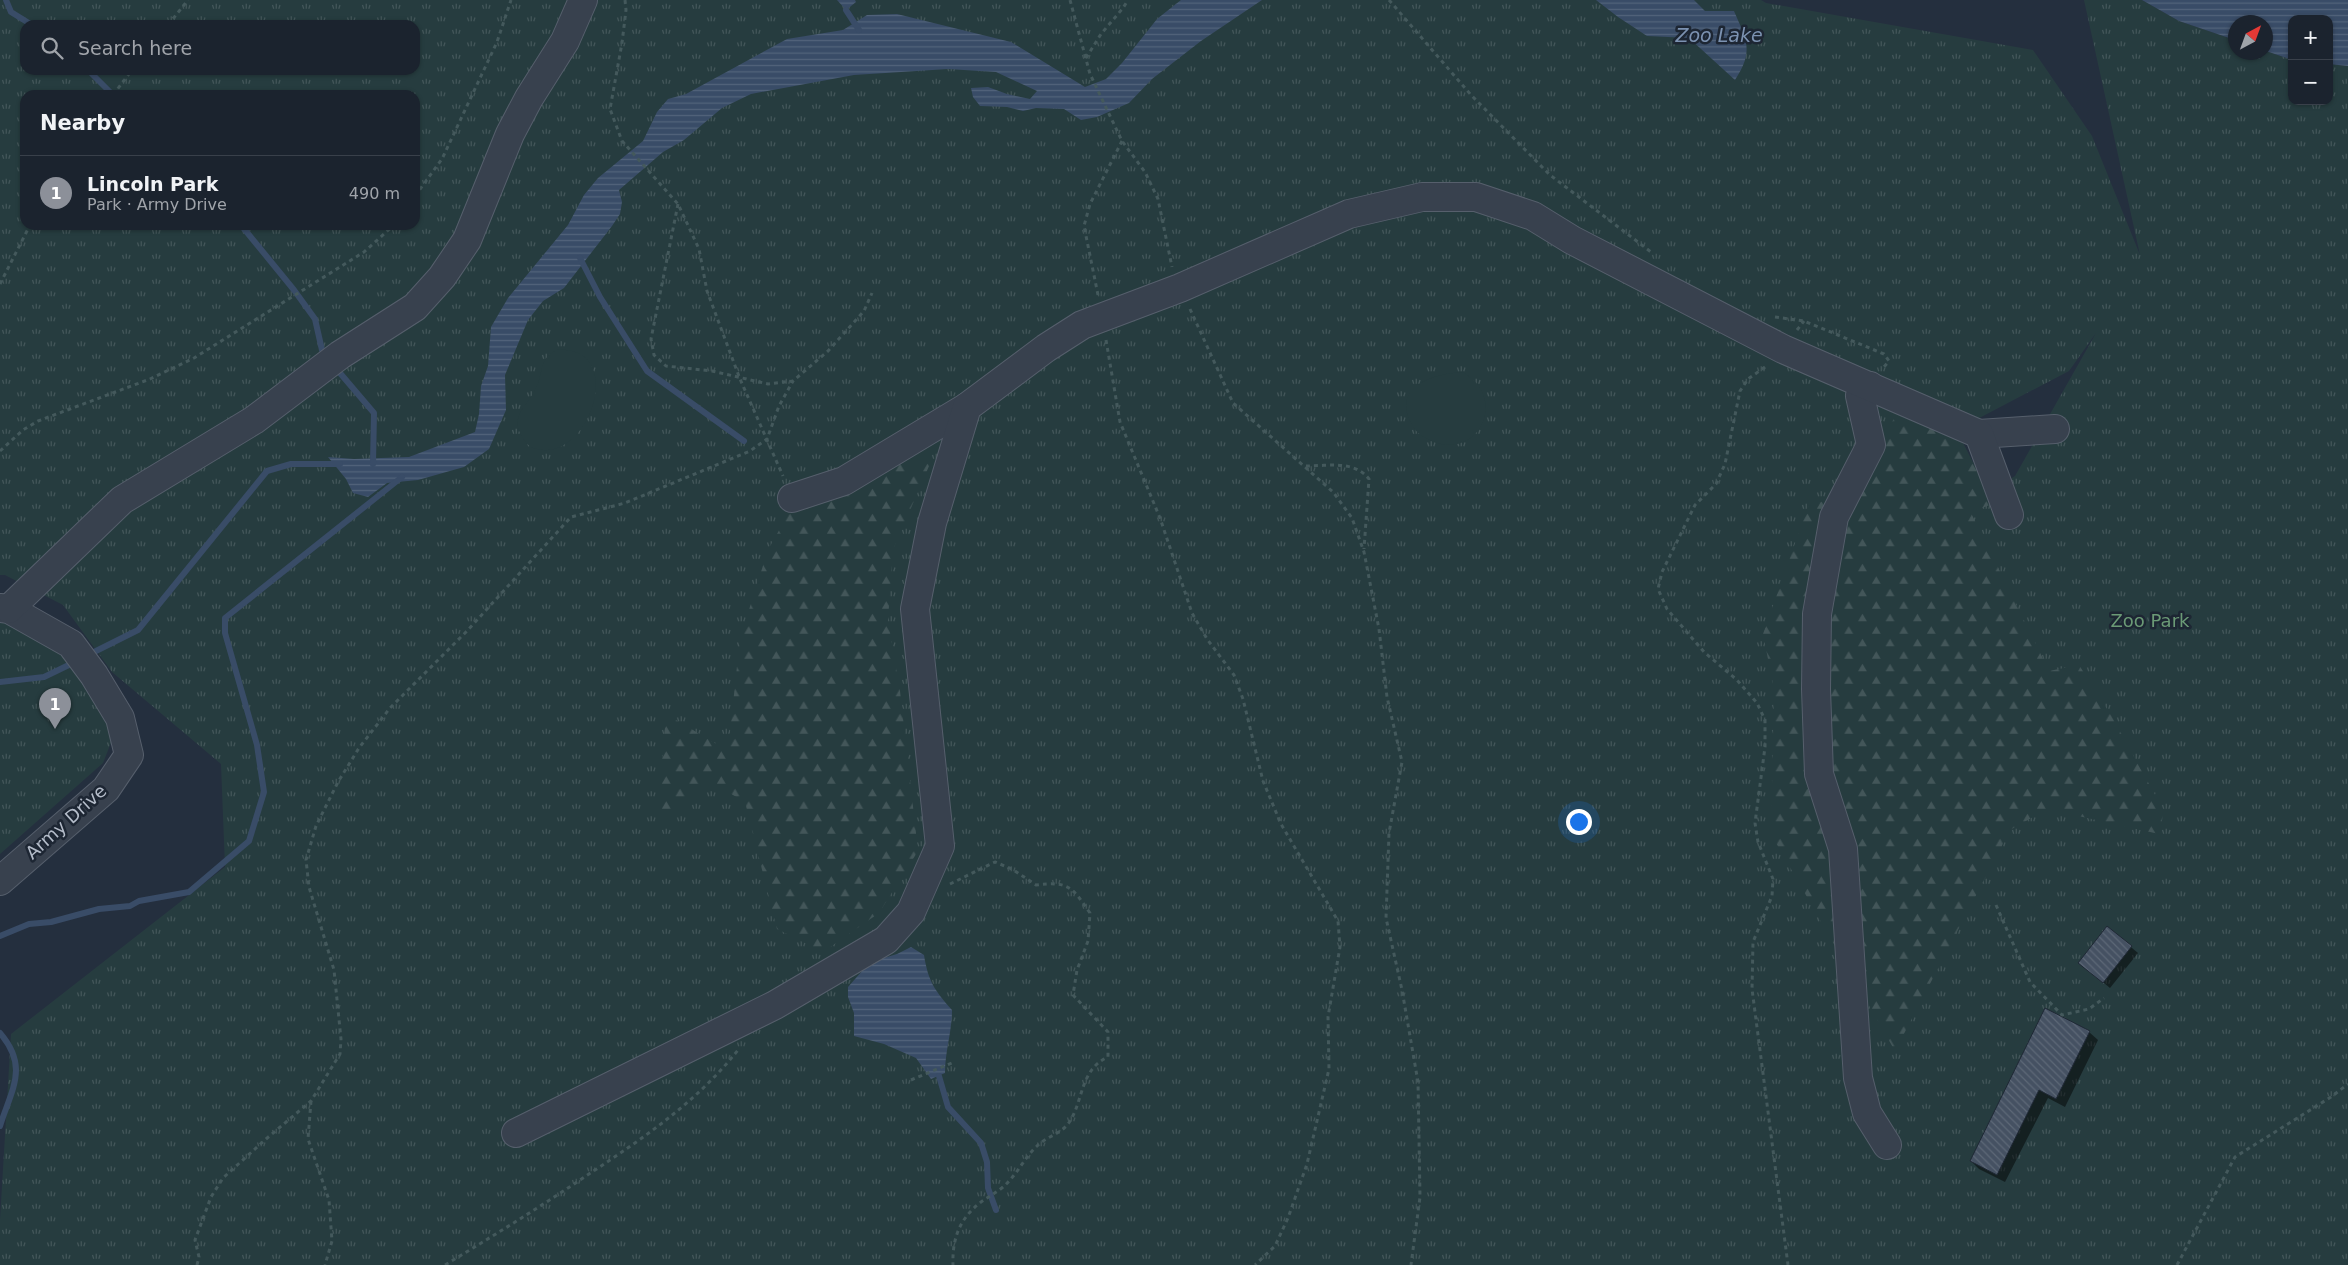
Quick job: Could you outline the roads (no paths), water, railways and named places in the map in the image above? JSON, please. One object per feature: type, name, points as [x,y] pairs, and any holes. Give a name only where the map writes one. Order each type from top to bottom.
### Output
[{"type":"street","points":[[4,608],[122,500],[254,420],[331,362],[415,307],[442,277],[467,240],[510,134],[529,98],[565,41],[583,0]]},
{"type":"street","points":[[792,498],[844,481],[967,407],[1046,348],[1082,324],[1180,288],[1349,214],[1422,197],[1476,197],[1533,216],[1572,240],[1783,349],[1979,434],[2055,429]]},
{"type":"street","points":[[1870,386],[1860,396],[1871,445],[1834,517],[1817,614],[1816,689],[1819,774],[1843,849],[1858,1078],[1868,1113],[1887,1145]]},
{"type":"street","points":[[516,1132],[775,1005],[886,940],[910,912],[940,846],[915,609],[932,523],[967,407]]},
{"type":"street","points":[[1979,434],[2009,515]]},
{"type":"street","name":"Army Drive","points":[[0,881],[106,789],[129,755],[120,718],[94,676],[71,644],[4,608]]},
{"type":"water","points":[[837,0],[855,0],[856,2],[846,10]]},
{"type":"water","points":[[1181,0],[1262,0],[1201,41],[1152,79],[1129,103],[1097,117],[1081,120],[1064,109],[1036,108],[1023,111],[1007,107],[980,106],[973,97],[971,88],[988,87],[1007,94],[1030,99],[1037,91],[996,72],[948,69],[854,75],[751,94],[722,108],[684,140],[663,152],[619,190],[622,202],[620,214],[612,226],[564,288],[543,301],[528,320],[505,375],[506,410],[489,449],[464,467],[418,480],[387,483],[368,497],[353,493],[346,479],[328,457],[354,459],[409,457],[475,432],[479,414],[481,386],[488,366],[491,327],[508,298],[568,225],[584,195],[598,178],[643,141],[657,112],[668,99],[686,94],[787,39],[843,30],[867,15],[897,14],[1011,42],[1085,87],[1106,79],[1122,63],[1157,19]]},
{"type":"water","name":"Zoo Lake","points":[[1596,0],[1694,0],[1705,11],[1734,11],[1745,38],[1746,46],[1745,61],[1741,70],[1735,80],[1689,38],[1647,36]]},
{"type":"water","points":[[2142,0],[2348,0],[2348,66],[2333,64],[2333,15],[2288,15],[2288,59],[2273,53],[2273,15],[2228,15],[2228,38],[2179,21]]},
{"type":"water","points":[[911,947],[924,955],[933,985],[952,1010],[945,1073],[931,1079],[916,1058],[884,1044],[854,1036],[854,1013],[848,997],[848,987],[870,962],[897,954]]},
{"type":"waterway","points":[[6,0],[11,12],[24,20]]},
{"type":"waterway","points":[[846,10],[859,30]]},
{"type":"waterway","points":[[93,75],[108,90]]},
{"type":"waterway","points":[[245,230],[315,319],[322,350],[326,356]]},
{"type":"waterway","points":[[580,258],[600,297],[647,371],[744,441]]},
{"type":"waterway","points":[[334,366],[374,413],[373,464]]},
{"type":"waterway","points":[[88,655],[138,630],[267,471],[291,464],[340,464]]},
{"type":"waterway","points":[[0,936],[29,924],[51,922],[99,909],[130,906],[139,901],[189,892],[249,841],[264,792],[257,745],[225,633],[225,618],[402,477]]},
{"type":"waterway","points":[[0,682],[44,677],[75,662]]},
{"type":"waterway","points":[[0,1033],[9,1045],[16,1067],[13,1089],[0,1126]]},
{"type":"waterway","points":[[939,1076],[948,1107],[981,1143],[987,1162],[988,1188],[996,1210]]},
{"type":"place","name":"Lincoln Park","points":[[55,729]]},
{"type":"park label","name":"Zoo Park","points":[[2150,621]]}]
